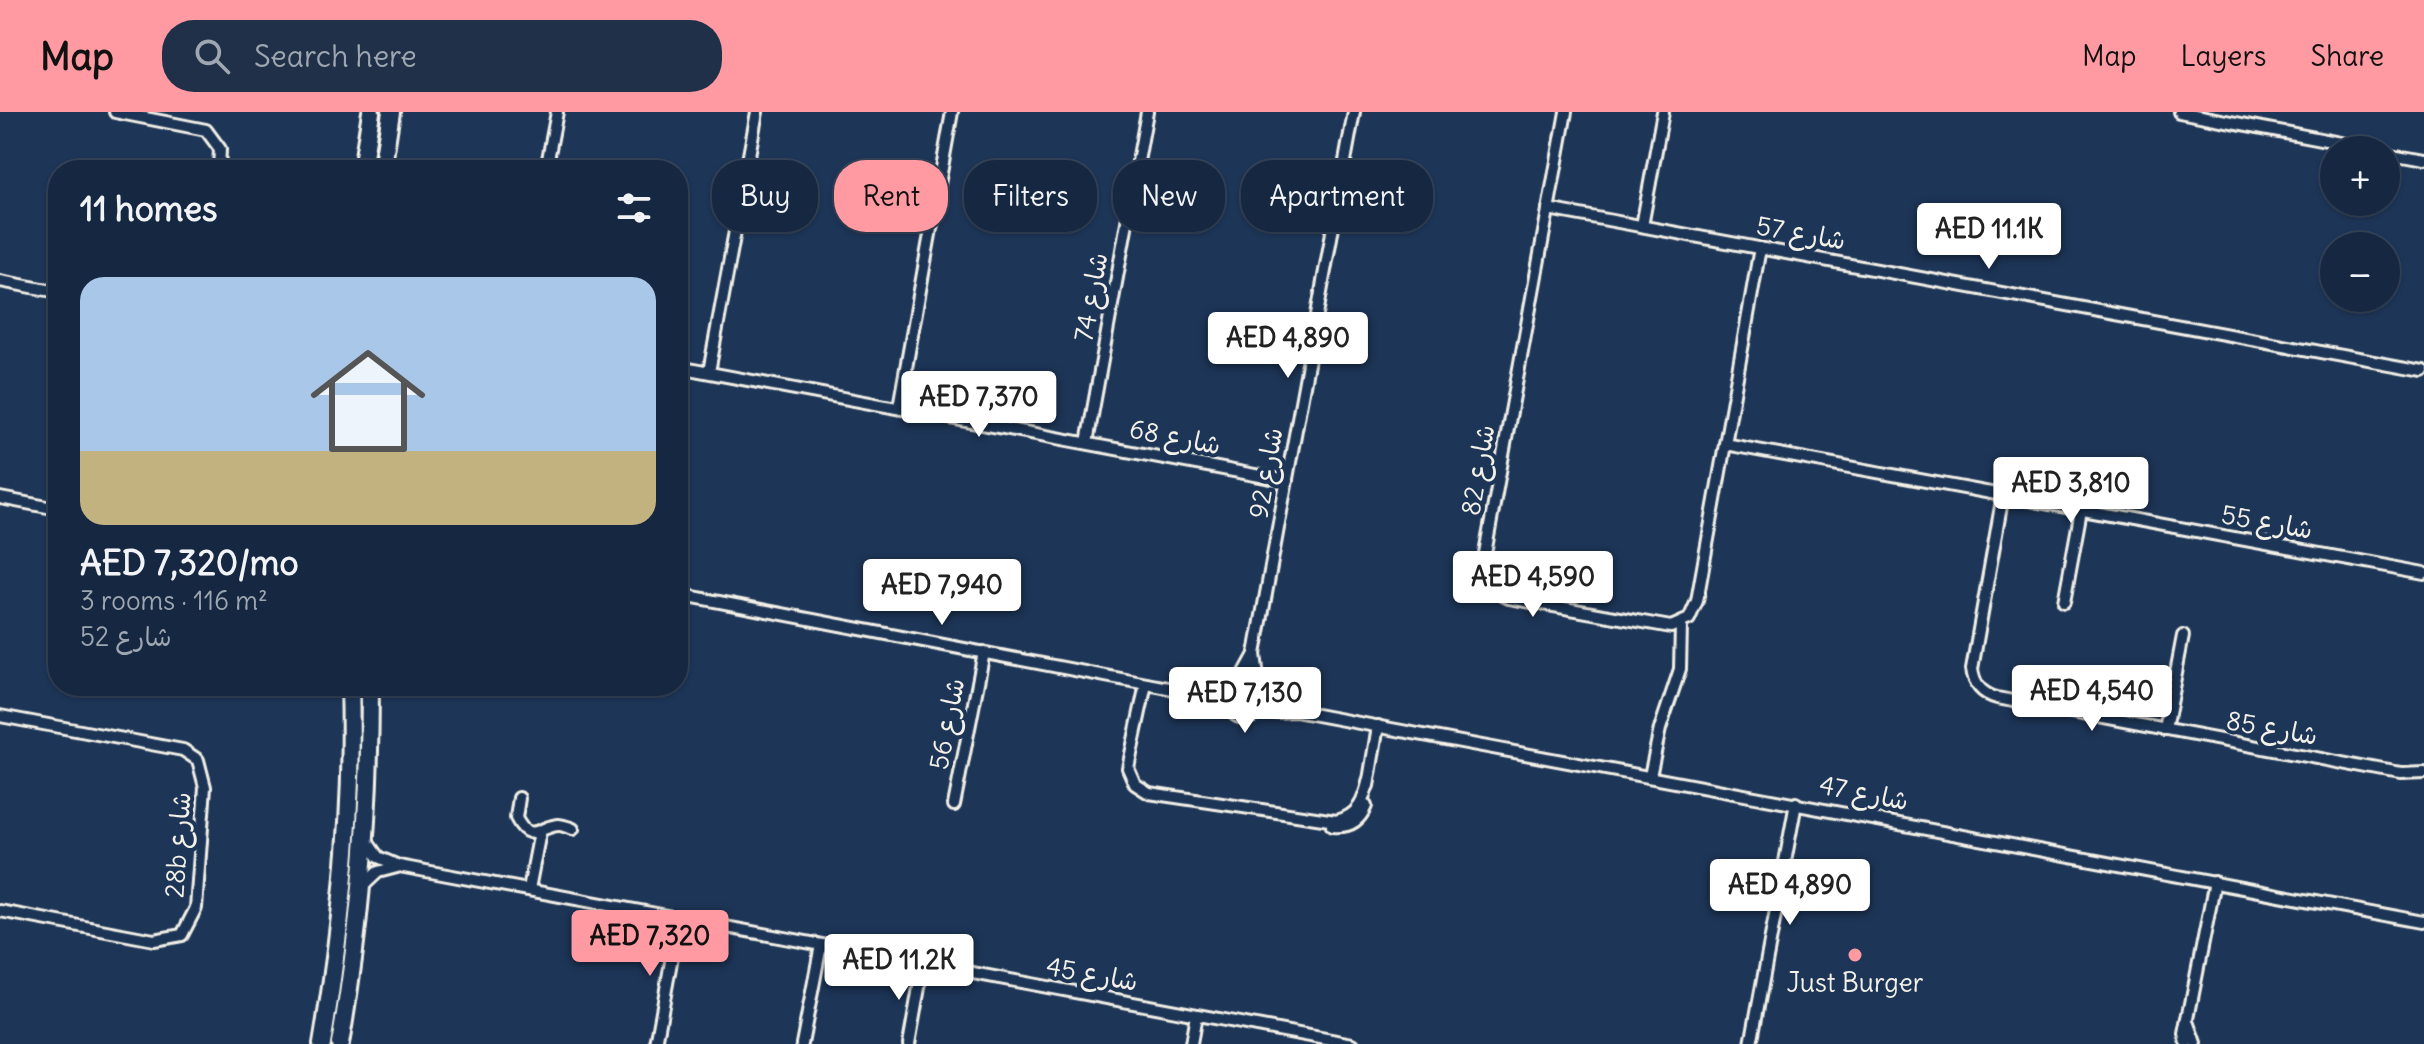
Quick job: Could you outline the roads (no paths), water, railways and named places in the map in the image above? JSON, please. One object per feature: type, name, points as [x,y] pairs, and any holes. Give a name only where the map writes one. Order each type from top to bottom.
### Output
[{"type":"main road","points":[[364,160],[371,112]]},
{"type":"main road","points":[[384,160],[391,112]]},
{"type":"main road","points":[[350,696],[345,940],[349,945],[357,946]]},
{"type":"main road","points":[[341,1041],[357,946],[362,888],[370,696]]},
{"type":"main road","points":[[322,1044],[345,877]]},
{"type":"main road","points":[[334,963],[341,965],[345,973],[340,1013],[341,1041]]},
{"type":"street","points":[[115,112],[181,125],[212,139],[216,160]]},
{"type":"street","points":[[548,160],[557,112]]},
{"type":"street","points":[[709,372],[757,112]]},
{"type":"street","points":[[899,407],[952,112]]},
{"type":"street","name":"شارع 74","points":[[1087,443],[1147,112]]},
{"type":"street","name":"شارع 92","points":[[1260,693],[1255,654],[1354,112]]},
{"type":"street","name":"شارع 82","points":[[1566,112],[1482,570],[1484,581],[1490,589],[1509,598],[1671,627],[1681,625]]},
{"type":"street","points":[[1642,226],[1663,112]]},
{"type":"street","points":[[2179,112],[2320,139]]},
{"type":"street","points":[[2400,155],[2424,159]]},
{"type":"street","name":"شارع 57","points":[[1548,209],[2424,371]]},
{"type":"street","points":[[1650,776],[1660,729],[1680,669],[1681,625],[1694,611],[1760,248]]},
{"type":"street","points":[[0,281],[48,290]]},
{"type":"street","name":"شارع 68","points":[[688,369],[1287,481]]},
{"type":"street","name":"شارع 55","points":[[1725,444],[2424,573]]},
{"type":"street","name":"شارع 85","points":[[2003,495],[1972,669],[1976,685],[1989,696],[2401,774],[2424,773]]},
{"type":"street","points":[[0,498],[48,507]]},
{"type":"street","points":[[2064,602],[2081,510]]},
{"type":"street","points":[[688,596],[1199,694],[1242,718],[1257,713],[1262,704],[1260,693],[1249,685],[1199,694]]},
{"type":"street","points":[[2165,730],[2183,636]]},
{"type":"street","name":"شارع 56","points":[[954,805],[984,652]]},
{"type":"street","name":"شارع 92","points":[[1236,687],[1255,654]]},
{"type":"street","points":[[1146,684],[1134,760],[1138,776],[1151,788],[1173,796],[1331,821],[1346,818],[1362,803],[1378,726]]},
{"type":"street","points":[[1229,708],[1229,696],[1236,687]]},
{"type":"street","name":"شارع 47","points":[[1260,693],[1295,711]]},
{"type":"street","name":"شارع 47","points":[[1257,713],[1295,711],[2424,922]]},
{"type":"street","name":"28b شارع","points":[[0,716],[177,748],[194,756],[204,779],[196,908],[193,919],[182,935],[154,940],[0,911]]},
{"type":"street","points":[[519,798],[515,812],[519,824],[528,831],[540,832],[557,825],[573,829]]},
{"type":"street","points":[[1751,1044],[1796,803]]},
{"type":"street","points":[[529,889],[540,832]]},
{"type":"street","name":"شارع 45","points":[[365,838],[378,857],[399,866],[1353,1044]]},
{"type":"street","points":[[362,888],[378,872],[399,866]]},
{"type":"street","points":[[2187,1044],[2185,1034],[2215,882]]},
{"type":"street","points":[[656,1044],[679,918]]},
{"type":"street","points":[[802,1044],[821,945]]},
{"type":"street","points":[[909,1044],[923,965]]},
{"type":"street","points":[[1191,1044],[1196,1015]]},
{"type":"street","points":[[2189,1022],[2196,1044]]},
{"type":"place","name":"Just Burger","points":[[1855,955]]}]
